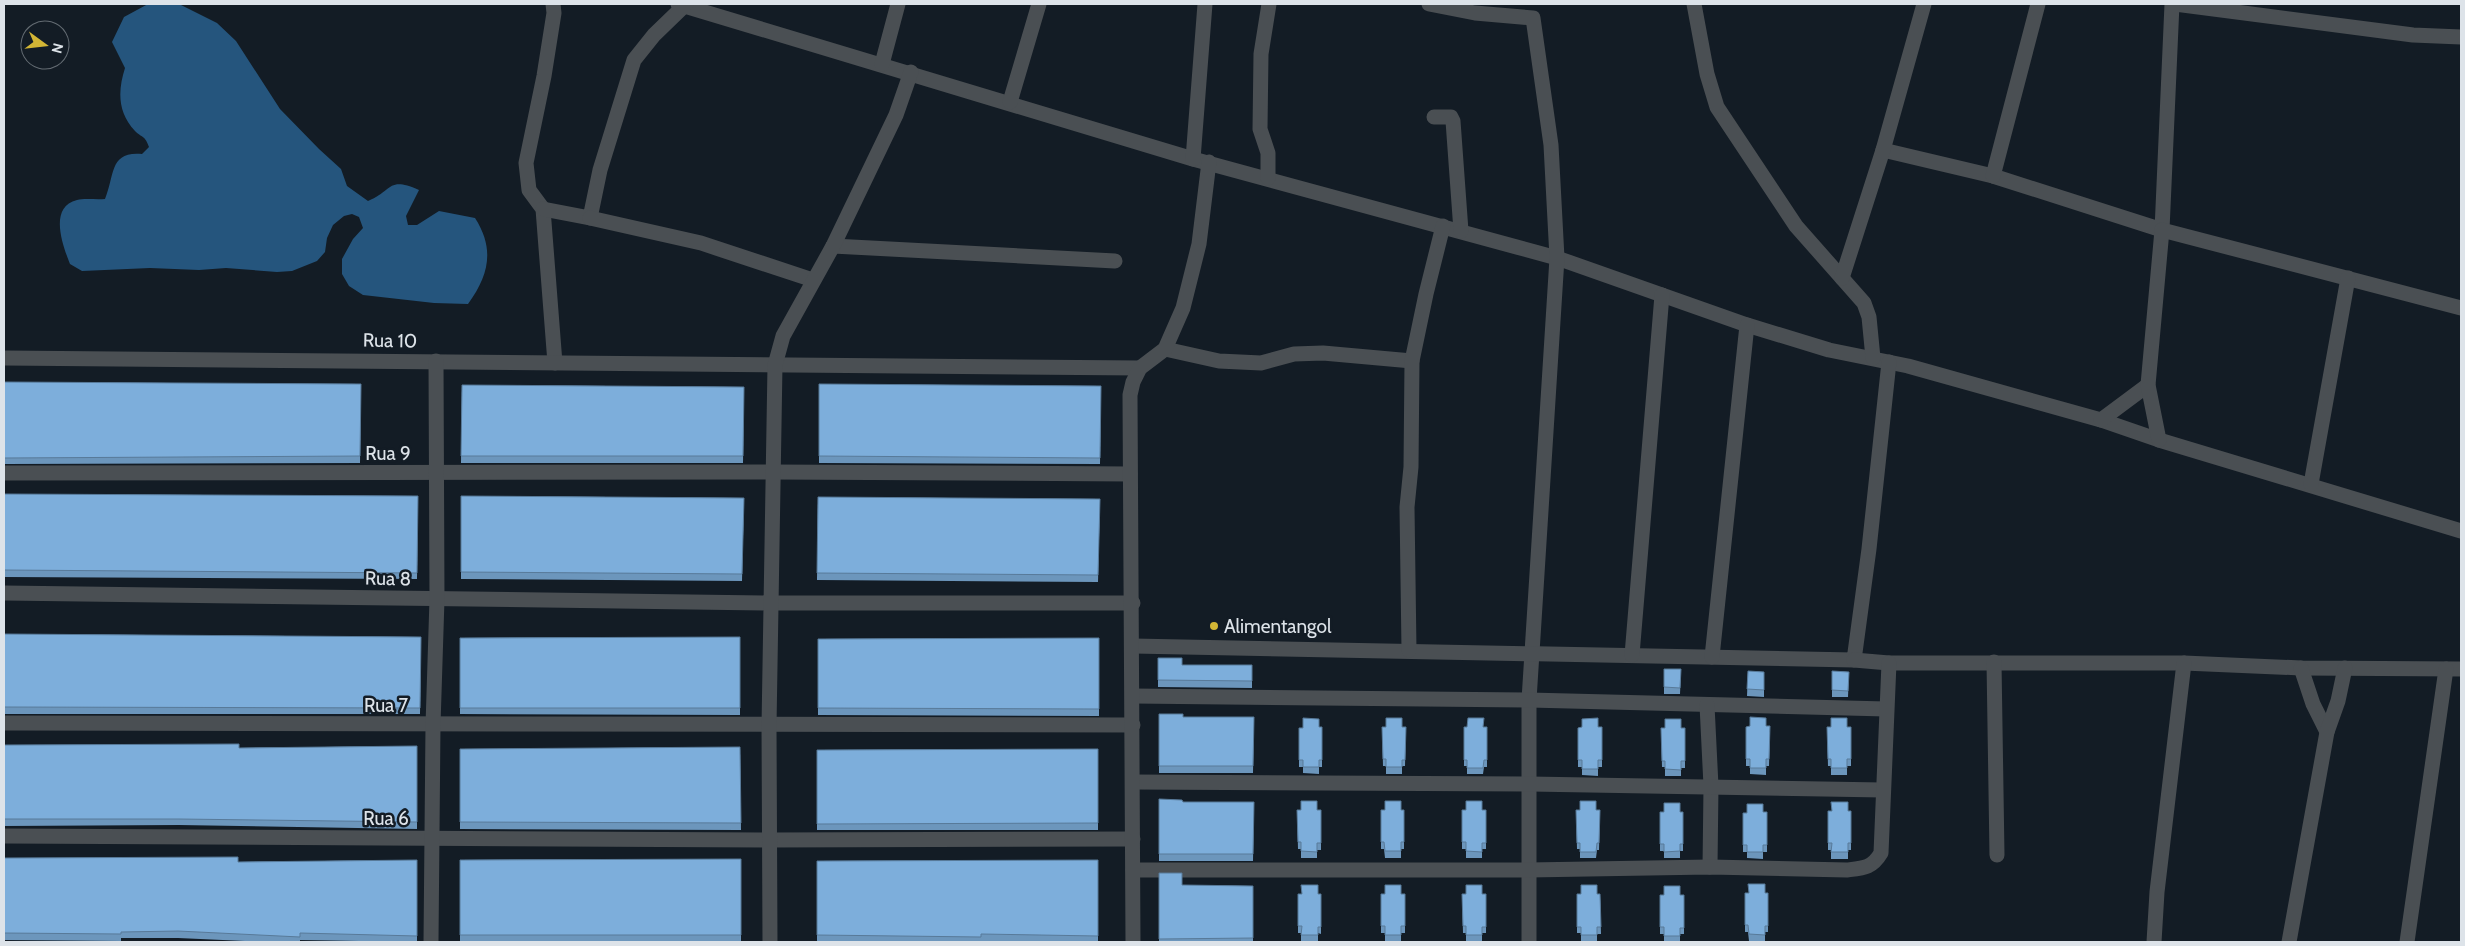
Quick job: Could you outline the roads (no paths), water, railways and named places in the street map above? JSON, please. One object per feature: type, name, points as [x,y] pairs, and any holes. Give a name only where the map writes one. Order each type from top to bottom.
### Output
[{"type":"street","points":[[553,4],[554,13],[544,76],[526,163],[529,190],[543,209],[554,363]]},
{"type":"street","points":[[590,218],[600,170],[634,60],[683,4],[1193,159],[1557,258],[1747,325],[1844,354],[1889,362],[2101,420],[2159,440],[2311,484],[2461,532]]},
{"type":"street","points":[[882,64],[898,4]]},
{"type":"street","points":[[1010,102],[1039,4]]},
{"type":"street","points":[[1193,159],[1205,4]]},
{"type":"street","points":[[1268,178],[1268,153],[1260,129],[1261,54],[1270,4]]},
{"type":"street","points":[[1429,4],[1475,13],[1533,18],[1552,145],[1557,258],[1529,700],[1529,942]]},
{"type":"street","points":[[1694,4],[1707,74],[1717,107],[1796,226],[1864,304],[1869,317],[1873,358]]},
{"type":"street","points":[[1842,278],[1883,150],[1924,4]]},
{"type":"street","points":[[1993,176],[2038,4]]},
{"type":"street","points":[[2159,440],[2148,385],[2162,230],[2174,4],[2413,35],[2461,37]]},
{"type":"street","points":[[770,942],[769,726],[775,365],[783,336],[833,246],[896,115],[911,72]]},
{"type":"street","points":[[1434,117],[1451,117],[1453,122],[1461,231]]},
{"type":"street","points":[[1883,150],[1993,176],[2162,230],[2461,308]]},
{"type":"street","points":[[1133,942],[1133,603],[1130,395],[1140,368],[1165,349],[1183,308],[1203,218],[1209,162]]},
{"type":"street","points":[[543,209],[700,243],[813,280]]},
{"type":"street","points":[[1409,650],[1407,507],[1411,467],[1412,361],[1443,226]]},
{"type":"street","points":[[833,246],[1116,261]]},
{"type":"street","points":[[2311,484],[2348,278]]},
{"type":"street","points":[[1632,654],[1662,295]]},
{"type":"street","points":[[1712,657],[1747,325]]},
{"type":"street","points":[[1165,349],[1228,362],[1261,363],[1294,354],[1323,353],[1412,361]]},
{"type":"street","name":"Rua 10","points":[[4,358],[1140,368]]},
{"type":"street","points":[[431,942],[430,838],[437,599],[438,472],[436,361]]},
{"type":"street","points":[[1854,660],[1869,549],[1889,362]]},
{"type":"street","points":[[2101,420],[2148,385]]},
{"type":"street","name":"Rua 9","points":[[4,473],[772,472],[1130,474]]},
{"type":"street","name":"Rua 8","points":[[4,593],[772,603],[1133,603]]},
{"type":"street","points":[[1132,646],[1632,654],[1854,660],[1890,663],[2184,663],[2301,668],[2461,669]]},
{"type":"street","points":[[1994,662],[1997,855]]},
{"type":"street","points":[[1133,870],[1528,870],[1710,867],[1847,870],[1868,868],[1876,862],[1881,853],[1886,709],[1890,663]]},
{"type":"street","points":[[2154,942],[2157,892],[2184,663]]},
{"type":"street","points":[[2301,668],[2313,704],[2327,732]]},
{"type":"street","points":[[2289,942],[2327,732],[2338,701],[2344,668]]},
{"type":"street","points":[[2407,942],[2446,669]]},
{"type":"street","points":[[1132,696],[1529,700],[1886,709]]},
{"type":"street","points":[[1707,705],[1711,786],[1710,867]]},
{"type":"street","name":"Rua 7","points":[[4,723],[769,726],[1133,725]]},
{"type":"street","points":[[1133,782],[1530,784],[1884,790]]},
{"type":"street","name":"Rua 6","points":[[4,836],[769,840],[1133,839]]},
{"type":"water","points":[[148,4],[179,4],[217,23],[236,41],[280,109],[341,169],[347,186],[368,201],[391,187],[401,184],[419,190],[406,216],[408,225],[417,225],[439,211],[475,218],[485,240],[487,262],[481,283],[468,304],[434,303],[363,295],[349,286],[342,274],[342,259],[353,239],[363,228],[359,217],[352,214],[344,216],[333,225],[327,238],[325,252],[317,261],[292,271],[277,272],[226,268],[199,270],[150,268],[82,271],[70,264],[61,238],[60,219],[63,210],[68,204],[77,200],[105,199],[112,173],[118,161],[124,156],[142,154],[149,147],[145,139],[129,124],[122,109],[120,93],[125,68],[112,42],[124,17]]},
{"type":"place","name":"Alimentangol","points":[[1214,626]]}]
